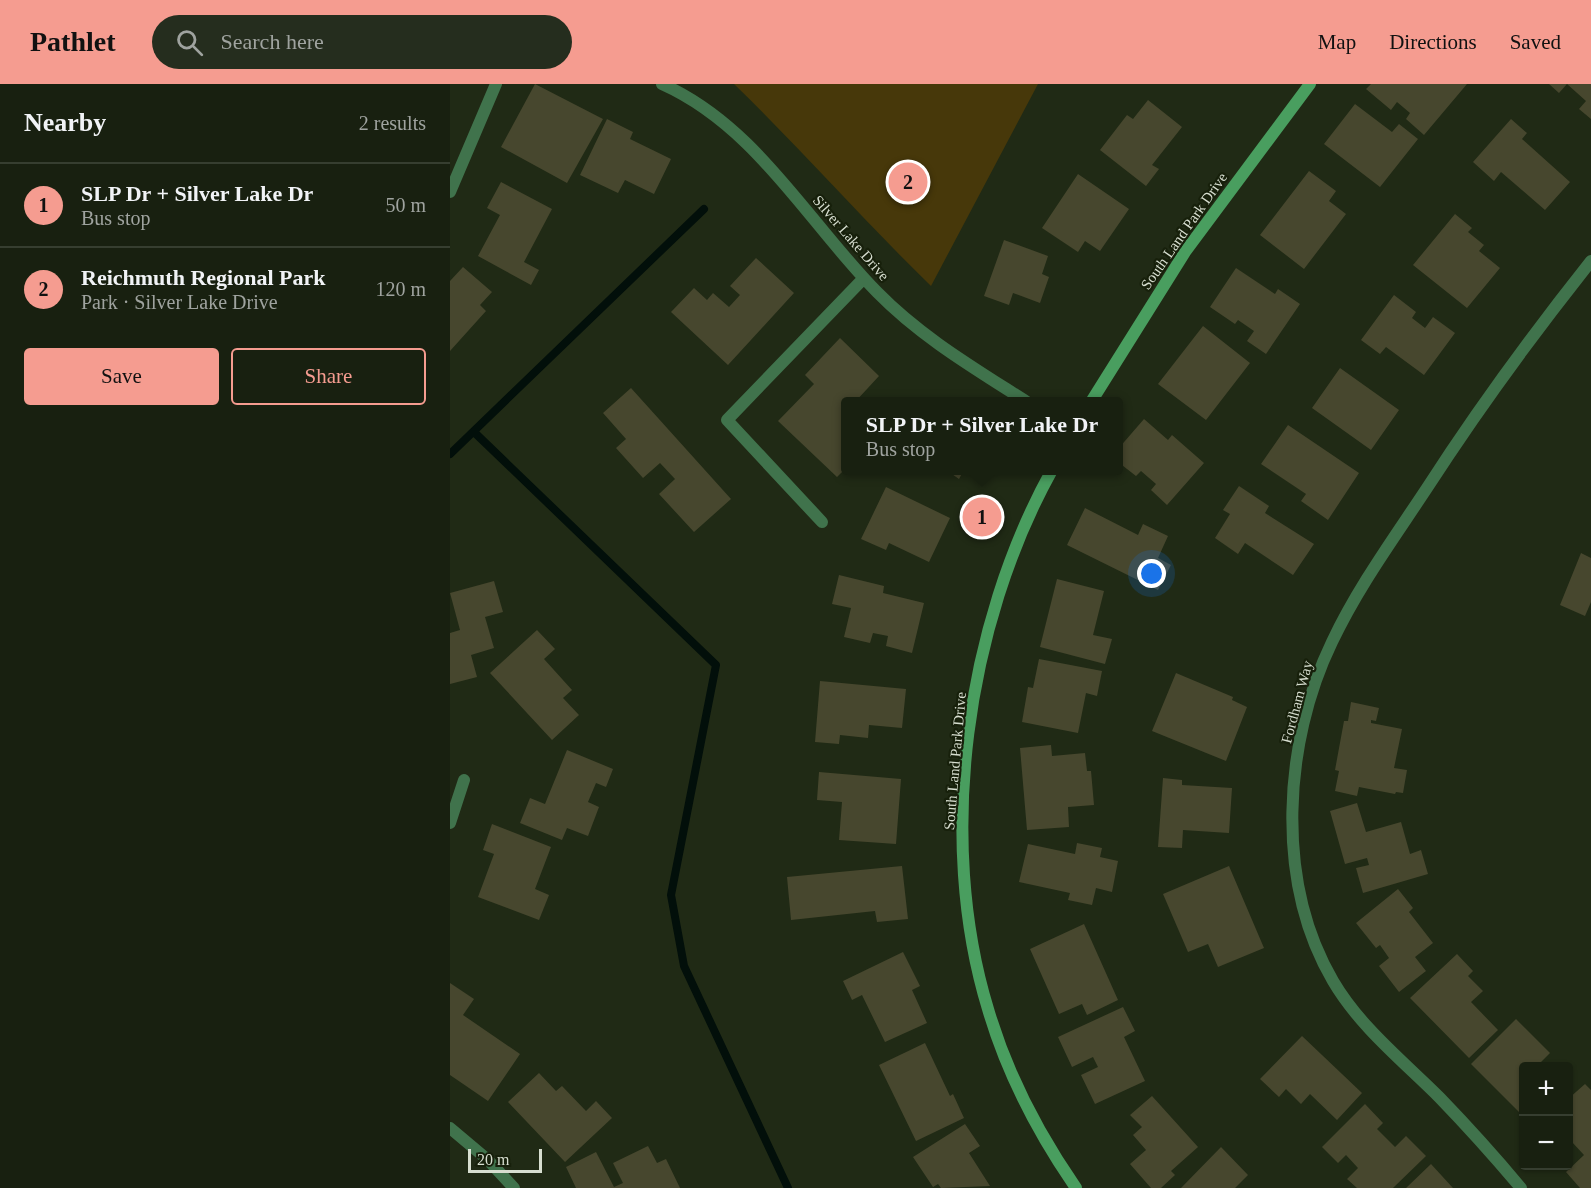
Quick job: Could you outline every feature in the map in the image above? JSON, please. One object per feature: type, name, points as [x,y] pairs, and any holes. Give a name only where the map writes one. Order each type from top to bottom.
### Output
[{"type":"street","points":[[450,192],[496,84]]},
{"type":"street","name":"Silver Lake Drive","points":[[662,84],[702,107],[740,136],[770,166],[864,278],[915,328],[1019,397]]},
{"type":"street","name":"South Land Park Drive","points":[[1094,397],[1185,252],[1310,84]]},
{"type":"street","name":"Fordham Way","points":[[1521,1188],[1442,1100],[1368,1028],[1334,984],[1321,959],[1300,898],[1294,846],[1294,786],[1303,728],[1319,671],[1351,603],[1458,441],[1538,327],[1591,261]]},
{"type":"street","points":[[822,522],[727,420],[864,278]]},
{"type":"street","name":"South Land Park Drive","points":[[1050,475],[1011,560],[987,636],[971,715],[964,795],[963,849],[973,948],[987,1008],[1004,1057],[1030,1113],[1076,1188]]},
{"type":"street","points":[[450,823],[464,780]]},
{"type":"street","points":[[450,1128],[488,1160],[514,1188]]},
{"type":"shaded area","points":[[734,84],[1038,84],[931,286]]},
{"type":"building","points":[[535,84],[603,119],[567,183],[501,147]]},
{"type":"building","points":[[1371,84],[1467,84],[1424,135],[1406,119],[1410,113],[1397,102],[1391,110],[1366,89]]},
{"type":"building","points":[[1549,84],[1567,84],[1559,93]]},
{"type":"building","points":[[1567,84],[1591,84],[1591,119],[1579,109],[1586,101]]},
{"type":"building","points":[[1148,100],[1182,127],[1152,165],[1159,169],[1146,186],[1100,150],[1127,115],[1133,119]]},
{"type":"building","points":[[1355,104],[1392,132],[1399,124],[1418,139],[1380,187],[1324,144]]},
{"type":"building","points":[[607,119],[633,132],[630,139],[671,159],[654,194],[625,180],[618,193],[580,175]]},
{"type":"building","points":[[1511,119],[1527,133],[1522,139],[1570,182],[1545,210],[1501,172],[1494,181],[1473,162]]},
{"type":"building","points":[[1309,171],[1336,191],[1329,201],[1346,214],[1304,269],[1260,235]]},
{"type":"building","points":[[1078,174],[1129,209],[1100,251],[1085,241],[1078,252],[1042,228]]},
{"type":"building","points":[[501,182],[552,209],[524,262],[539,270],[531,285],[478,256],[500,215],[487,208]]},
{"type":"building","points":[[1455,214],[1472,228],[1468,232],[1484,245],[1479,251],[1500,268],[1467,308],[1413,265]]},
{"type":"building","points":[[1004,240],[1048,256],[1042,274],[1049,277],[1040,303],[1013,293],[1009,305],[984,296]]},
{"type":"building","points":[[756,258],[794,293],[728,365],[671,312],[694,288],[707,300],[713,293],[729,307],[740,295],[730,286]]},
{"type":"building","points":[[463,267],[492,292],[480,305],[486,311],[450,351],[450,281]]},
{"type":"building","points":[[1236,268],[1275,294],[1278,289],[1300,304],[1266,354],[1247,341],[1254,331],[1238,320],[1235,324],[1210,307]]},
{"type":"building","points":[[1394,295],[1416,312],[1412,318],[1425,328],[1433,317],[1455,333],[1424,375],[1386,347],[1380,354],[1361,340]]},
{"type":"building","points":[[1203,326],[1250,363],[1206,420],[1158,384]]},
{"type":"building","points":[[840,338],[879,376],[860,397],[841,397],[841,473],[837,477],[778,421],[814,384],[805,375]]},
{"type":"building","points":[[1340,368],[1399,410],[1371,450],[1312,408]]},
{"type":"building","points":[[631,388],[731,499],[694,532],[659,494],[675,479],[660,463],[643,478],[616,448],[626,439],[603,413]]},
{"type":"building","points":[[1144,419],[1168,440],[1172,435],[1204,463],[1167,505],[1151,490],[1156,484],[1141,471],[1136,476],[1123,466],[1123,443]]},
{"type":"building","points":[[1288,425],[1359,473],[1328,520],[1301,501],[1306,494],[1261,464]]},
{"type":"building","points":[[1239,486],[1269,506],[1265,513],[1314,544],[1293,575],[1245,543],[1238,554],[1215,538],[1230,514],[1223,510]]},
{"type":"building","points":[[886,487],[950,518],[929,562],[889,543],[886,550],[861,539]]},
{"type":"building","points":[[1085,508],[1138,535],[1143,524],[1168,536],[1158,558],[1171,565],[1158,590],[1067,545]]},
{"type":"building","points":[[1581,553],[1591,558],[1591,602],[1585,616],[1560,605]]},
{"type":"building","points":[[839,575],[884,586],[883,593],[924,603],[912,653],[886,646],[888,636],[873,633],[870,643],[844,637],[851,608],[832,604]]},
{"type":"building","points":[[1057,579],[1104,591],[1093,635],[1112,639],[1105,664],[1040,647]]},
{"type":"building","points":[[494,581],[503,612],[485,617],[494,648],[471,655],[477,677],[450,684],[450,633],[460,630],[450,593]]},
{"type":"building","points":[[537,630],[555,649],[544,659],[572,690],[563,698],[579,715],[552,740],[490,673]]},
{"type":"building","points":[[1039,659],[1102,671],[1097,696],[1086,693],[1078,733],[1022,722],[1028,687],[1033,688]]},
{"type":"building","points":[[1176,673],[1233,697],[1232,700],[1247,707],[1226,761],[1152,731]]},
{"type":"building","points":[[820,681],[906,689],[902,728],[869,725],[868,738],[840,735],[839,744],[815,742]]},
{"type":"building","points":[[1351,702],[1379,708],[1376,721],[1371,720],[1371,723],[1402,729],[1394,768],[1407,770],[1403,793],[1396,792],[1395,794],[1359,787],[1357,796],[1335,791],[1339,771],[1335,770],[1344,721],[1348,721]]},
{"type":"building","points":[[1051,745],[1052,756],[1085,753],[1087,771],[1091,771],[1094,805],[1068,807],[1069,827],[1027,830],[1020,748]]},
{"type":"building","points":[[567,750],[613,769],[606,787],[596,783],[588,802],[599,807],[588,836],[567,828],[562,840],[520,823],[530,798],[545,804]]},
{"type":"building","points":[[819,772],[901,779],[896,844],[839,840],[842,802],[817,800]]},
{"type":"building","points":[[1163,778],[1182,780],[1182,785],[1232,788],[1229,833],[1183,830],[1182,848],[1158,847]]},
{"type":"building","points":[[1357,803],[1366,832],[1401,822],[1410,854],[1421,850],[1428,874],[1363,893],[1356,868],[1369,865],[1367,858],[1345,864],[1330,811]]},
{"type":"building","points":[[492,824],[551,847],[535,889],[549,895],[539,920],[478,897],[494,854],[483,850]]},
{"type":"building","points":[[1077,843],[1102,848],[1100,857],[1118,861],[1112,892],[1096,888],[1092,905],[1068,900],[1070,893],[1019,882],[1028,844],[1075,854]]},
{"type":"building","points":[[902,866],[908,919],[877,922],[875,911],[791,920],[787,877]]},
{"type":"building","points":[[1229,866],[1264,948],[1218,967],[1208,944],[1188,952],[1163,894]]},
{"type":"building","points":[[1398,889],[1413,908],[1409,912],[1433,943],[1415,957],[1426,971],[1399,992],[1379,966],[1389,958],[1380,945],[1376,948],[1356,923]]},
{"type":"building","points":[[1084,924],[1118,1000],[1087,1015],[1082,1004],[1059,1014],[1030,949]]},
{"type":"building","points":[[903,952],[920,986],[912,990],[927,1023],[885,1042],[862,995],[852,1000],[843,981]]},
{"type":"building","points":[[1457,954],[1473,971],[1468,976],[1483,991],[1471,1002],[1498,1030],[1469,1058],[1410,998]]},
{"type":"building","points":[[450,983],[474,999],[463,1015],[520,1054],[488,1101],[450,1075]]},
{"type":"building","points":[[1123,1007],[1135,1031],[1124,1037],[1145,1081],[1095,1104],[1081,1075],[1098,1067],[1093,1057],[1072,1067],[1058,1037]]},
{"type":"building","points":[[1516,1019],[1550,1053],[1541,1062],[1519,1062],[1519,1112],[1471,1064]]},
{"type":"building","points":[[1302,1036],[1362,1093],[1337,1120],[1310,1094],[1301,1104],[1286,1089],[1279,1097],[1260,1079]]},
{"type":"building","points":[[925,1043],[950,1096],[953,1094],[964,1118],[916,1141],[879,1065]]},
{"type":"building","points":[[539,1073],[556,1091],[562,1086],[586,1111],[596,1101],[612,1118],[565,1162],[508,1102]]},
{"type":"building","points":[[1585,1084],[1591,1090],[1591,1188],[1580,1188],[1566,1172],[1573,1170],[1573,1165],[1584,1155],[1573,1143],[1573,1095]]},
{"type":"building","points":[[1152,1096],[1198,1147],[1171,1171],[1175,1175],[1161,1188],[1151,1188],[1130,1164],[1146,1150],[1133,1135],[1142,1127],[1130,1115]]},
{"type":"building","points":[[1365,1104],[1383,1123],[1377,1129],[1395,1147],[1406,1136],[1426,1156],[1393,1188],[1357,1188],[1347,1179],[1358,1168],[1346,1155],[1338,1163],[1322,1147]]},
{"type":"building","points":[[965,1124],[980,1146],[969,1153],[990,1186],[941,1188],[938,1184],[933,1187],[913,1157]]},
{"type":"building","points":[[648,1146],[657,1163],[666,1159],[680,1188],[576,1188],[566,1167],[596,1152],[614,1187],[623,1183],[613,1163]]},
{"type":"building","points":[[1221,1147],[1248,1175],[1235,1188],[1181,1188]]},
{"type":"building","points":[[1431,1164],[1453,1188],[1406,1188]]},
{"type":"waterway","points":[[450,454],[704,209]]},
{"type":"waterway","points":[[474,432],[716,665],[671,895],[684,966],[788,1188]]},
{"type":"place","name":"Reichmuth Regional Park","points":[[908,182]]},
{"type":"place","name":"SLP Dr + Silver Lake Dr","points":[[982,517]]}]
